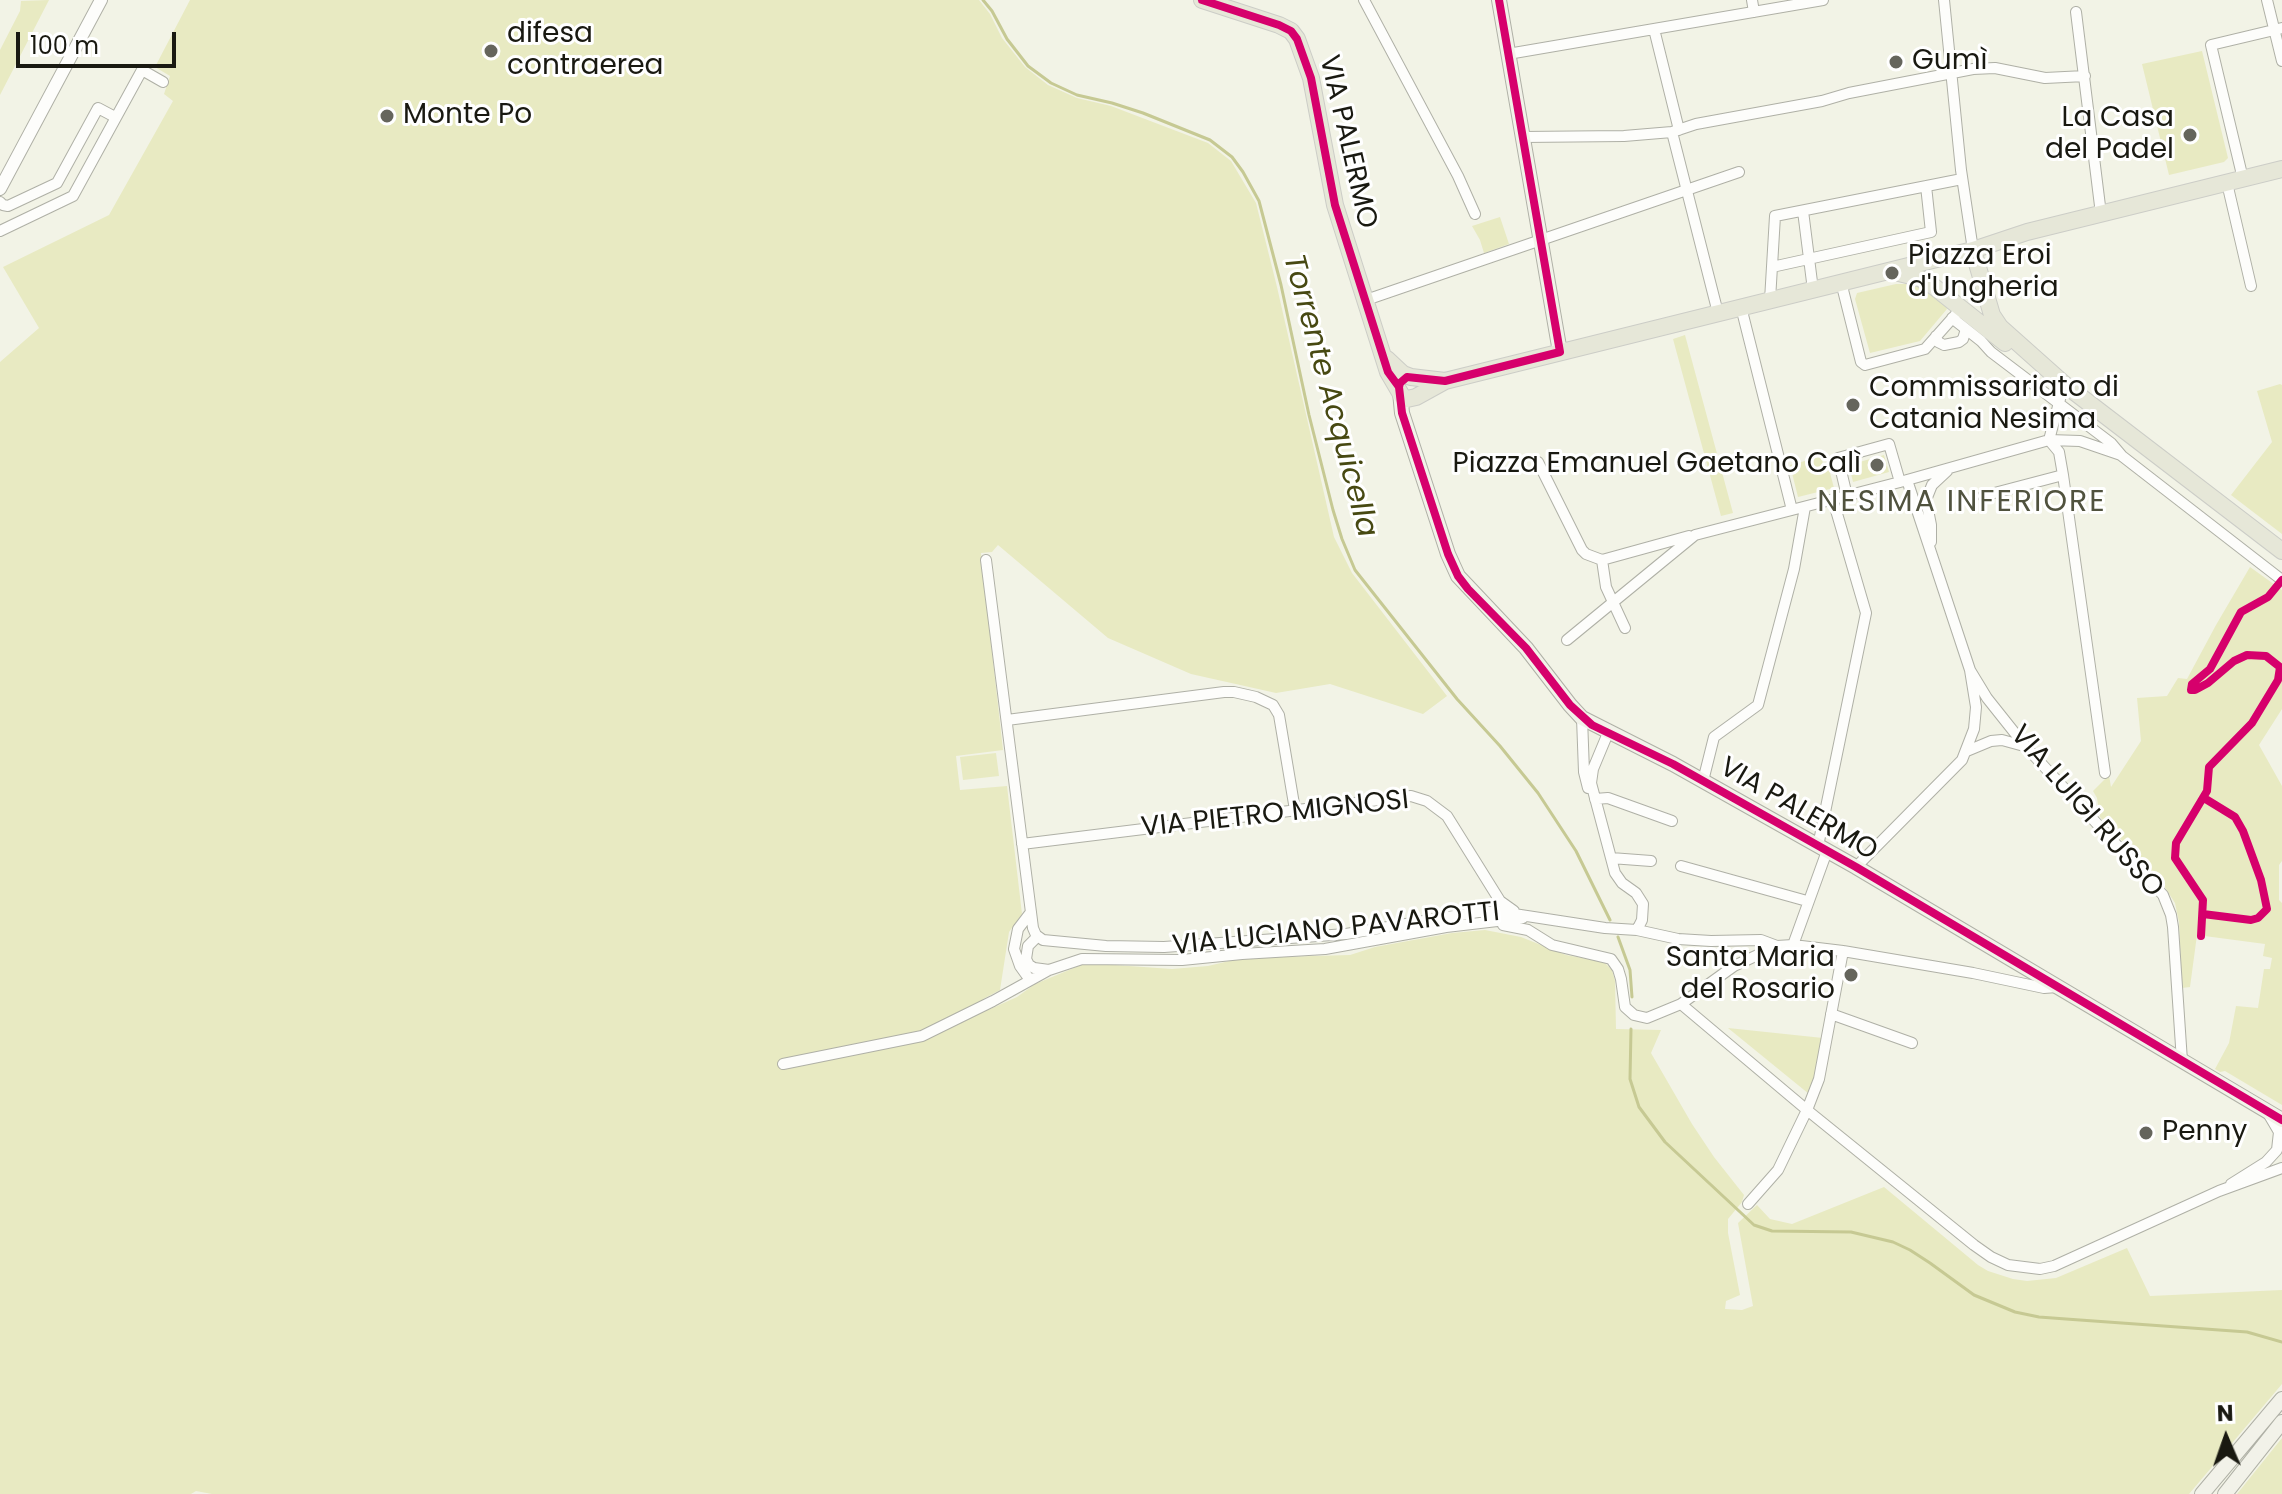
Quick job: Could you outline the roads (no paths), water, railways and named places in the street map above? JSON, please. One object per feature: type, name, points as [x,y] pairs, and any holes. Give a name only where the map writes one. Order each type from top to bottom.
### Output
[{"type":"main road","name":"VIA PALERMO","points":[[1202,0],[1279,25],[1291,31],[1297,39],[1311,78],[1335,205],[1388,372],[1410,388],[1402,413],[1448,554],[1468,589],[1526,648],[1582,718],[1703,781],[1856,867],[2282,1120]]},
{"type":"main road","points":[[1499,0],[1560,352]]},
{"type":"main road","points":[[1410,388],[1890,271],[1973,250],[2027,232],[2282,169]]},
{"type":"main road","points":[[1973,250],[1992,315],[2000,327],[2064,384],[2282,551]]},
{"type":"main road","points":[[1939,258],[1935,272],[1946,287],[1955,309]]},
{"type":"main road","points":[[1890,271],[1919,278],[1955,309],[2013,349],[2035,360]]},
{"type":"main road","points":[[2202,1494],[2282,1399]]},
{"type":"main road","points":[[2225,1494],[2282,1422]]},
{"type":"street","points":[[101,0],[3,184],[0,202],[8,206],[57,183],[98,108],[115,117]]},
{"type":"street","points":[[1364,0],[1458,176],[1475,214]]},
{"type":"street","points":[[1752,0],[1754,12]]},
{"type":"street","points":[[1508,54],[1823,0]]},
{"type":"street","points":[[1944,0],[1973,250]]},
{"type":"street","points":[[2267,0],[2278,28],[2282,61]]},
{"type":"street","points":[[2076,12],[2101,214]]},
{"type":"street","points":[[2251,286],[2211,45],[2278,28]]},
{"type":"street","points":[[1654,29],[1685,190],[1718,313]]},
{"type":"street","points":[[1523,137],[1624,136],[1675,131],[1696,124],[1973,69],[1995,68],[2045,78],[2085,76]]},
{"type":"street","points":[[0,231],[73,196],[142,70],[163,82]]},
{"type":"street","points":[[88,127],[105,136]]},
{"type":"street","points":[[1366,300],[1739,172]]},
{"type":"street","points":[[1770,300],[1775,216],[1926,186],[1962,174]]},
{"type":"street","points":[[57,183],[73,196]]},
{"type":"street","points":[[1772,267],[1931,232],[1926,186]]},
{"type":"street","points":[[34,194],[42,211]]},
{"type":"street","points":[[1803,211],[1809,259],[1827,286],[1861,362],[1865,365],[1925,349],[1955,309],[1966,329],[1991,352],[2282,580]]},
{"type":"street","points":[[1741,307],[1792,510]]},
{"type":"street","points":[[1936,336],[1938,342],[1944,345],[1959,342],[1966,329]]},
{"type":"street","points":[[2049,440],[2064,384]]},
{"type":"street","points":[[2049,440],[2059,452],[2063,475],[2105,773]]},
{"type":"street","points":[[1538,462],[1582,550],[1602,560],[2049,440],[2080,441],[2122,456]]},
{"type":"street","points":[[1847,496],[1838,458],[1889,444],[1931,552],[1970,670],[1975,717],[1974,729],[1962,760],[1856,867]]},
{"type":"street","points":[[1931,552],[1931,525],[1926,500],[1932,485],[1953,467]]},
{"type":"street","points":[[1983,496],[2063,475]]},
{"type":"street","points":[[1793,945],[1822,848],[1866,613],[1833,500]]},
{"type":"street","points":[[1703,781],[1714,737],[1758,705],[1794,569],[1805,507]]},
{"type":"street","points":[[1567,640],[1695,535]]},
{"type":"street","points":[[986,560],[1033,928],[1037,937],[1028,946],[1026,959],[1034,968],[1049,970]]},
{"type":"street","points":[[1602,560],[1606,587],[1625,628]]},
{"type":"street","name":"VIA LUIGI RUSSO","points":[[1970,670],[1987,698],[2026,747],[2163,895],[2173,927],[2182,1061]]},
{"type":"street","points":[[1007,720],[1224,692],[1256,697],[1273,705],[1279,715],[1295,810]]},
{"type":"street","points":[[1582,718],[1584,772],[1586,784],[1595,799]]},
{"type":"street","points":[[1608,733],[1593,769],[1591,783],[1618,878],[1636,893],[1643,904],[1642,920],[1637,930]]},
{"type":"street","points":[[1967,751],[2002,740],[2026,747]]},
{"type":"street","name":"VIA PIETRO MIGNOSI","points":[[1022,844],[1411,796],[1427,801],[1447,816],[1503,909],[1520,914]]},
{"type":"street","points":[[1595,799],[1608,798],[1672,821]]},
{"type":"street","points":[[1611,858],[1651,861]]},
{"type":"street","points":[[1681,866],[1807,901]]},
{"type":"street","name":"VIA LUCIANO PAVAROTTI","points":[[1037,937],[1053,942],[1106,946],[1179,946],[1320,936],[1503,909]]},
{"type":"street","points":[[1030,980],[1020,966],[1014,949],[1018,929],[1031,912]]},
{"type":"street","name":"VIA LUCIANO PAVAROTTI","points":[[1520,914],[1637,930],[1678,939],[1761,940],[1777,946],[1843,951],[2044,988],[2057,987]]},
{"type":"street","points":[[783,1064],[922,1036],[1072,961],[1092,958],[1163,961],[1325,949],[1446,927],[1536,917],[1539,935]]},
{"type":"street","points":[[1487,923],[1518,927],[1539,935],[1552,945],[1611,959],[1621,979],[1625,1007],[1634,1015],[1647,1018],[1681,1004],[1734,966],[1777,946]]},
{"type":"street","points":[[1748,1204],[1778,1170],[1819,1079],[1843,951]]},
{"type":"street","points":[[1681,1004],[1974,1245],[2008,1265],[2040,1269],[2054,1266],[2219,1191],[2282,1166]]},
{"type":"street","points":[[1831,1014],[1912,1043]]},
{"type":"street","points":[[2219,1191],[2266,1162],[2277,1150],[2279,1132],[2265,1109]]},
{"type":"street","points":[[2237,1180],[2282,1155]]},
{"type":"waterway","name":"Torrente Acquicella","points":[[983,0],[1028,66],[1051,83],[1077,95],[1143,113],[1210,140],[1232,157],[1243,172],[1259,201],[1333,510],[1355,570],[1457,699],[1538,793],[1576,851],[1610,920]]},
{"type":"waterway","name":"Torrente Acquicella","points":[[1618,937],[1630,970],[1632,997]]},
{"type":"waterway","name":"Torrente Acquicella","points":[[1631,1029],[1630,1079],[1639,1107],[1665,1142],[1754,1225],[1772,1231],[1851,1232],[1893,1242],[1930,1263],[1974,1295],[2015,1312],[2039,1317],[2247,1332],[2282,1342]]},
{"type":"place","name":"difesa contraerea","points":[[491,51]]},
{"type":"place","name":"Gumì","points":[[1896,62]]},
{"type":"place","name":"Monte Po","points":[[387,116]]},
{"type":"place","name":"La Casa del Padel","points":[[2190,135]]},
{"type":"place","name":"Piazza Eroi d'Ungheria","points":[[1892,273]]},
{"type":"place","name":"Commissariato di Catania Nesima","points":[[1853,405]]},
{"type":"place","name":"Piazza Emanuel Gaetano Calì","points":[[1877,465]]},
{"type":"place","name":"Santa Maria del Rosario","points":[[1851,975]]},
{"type":"place","name":"Penny","points":[[2146,1133]]},
{"type":"district","name":"NESIMA INFERIORE","points":[[1962,503]]}]
